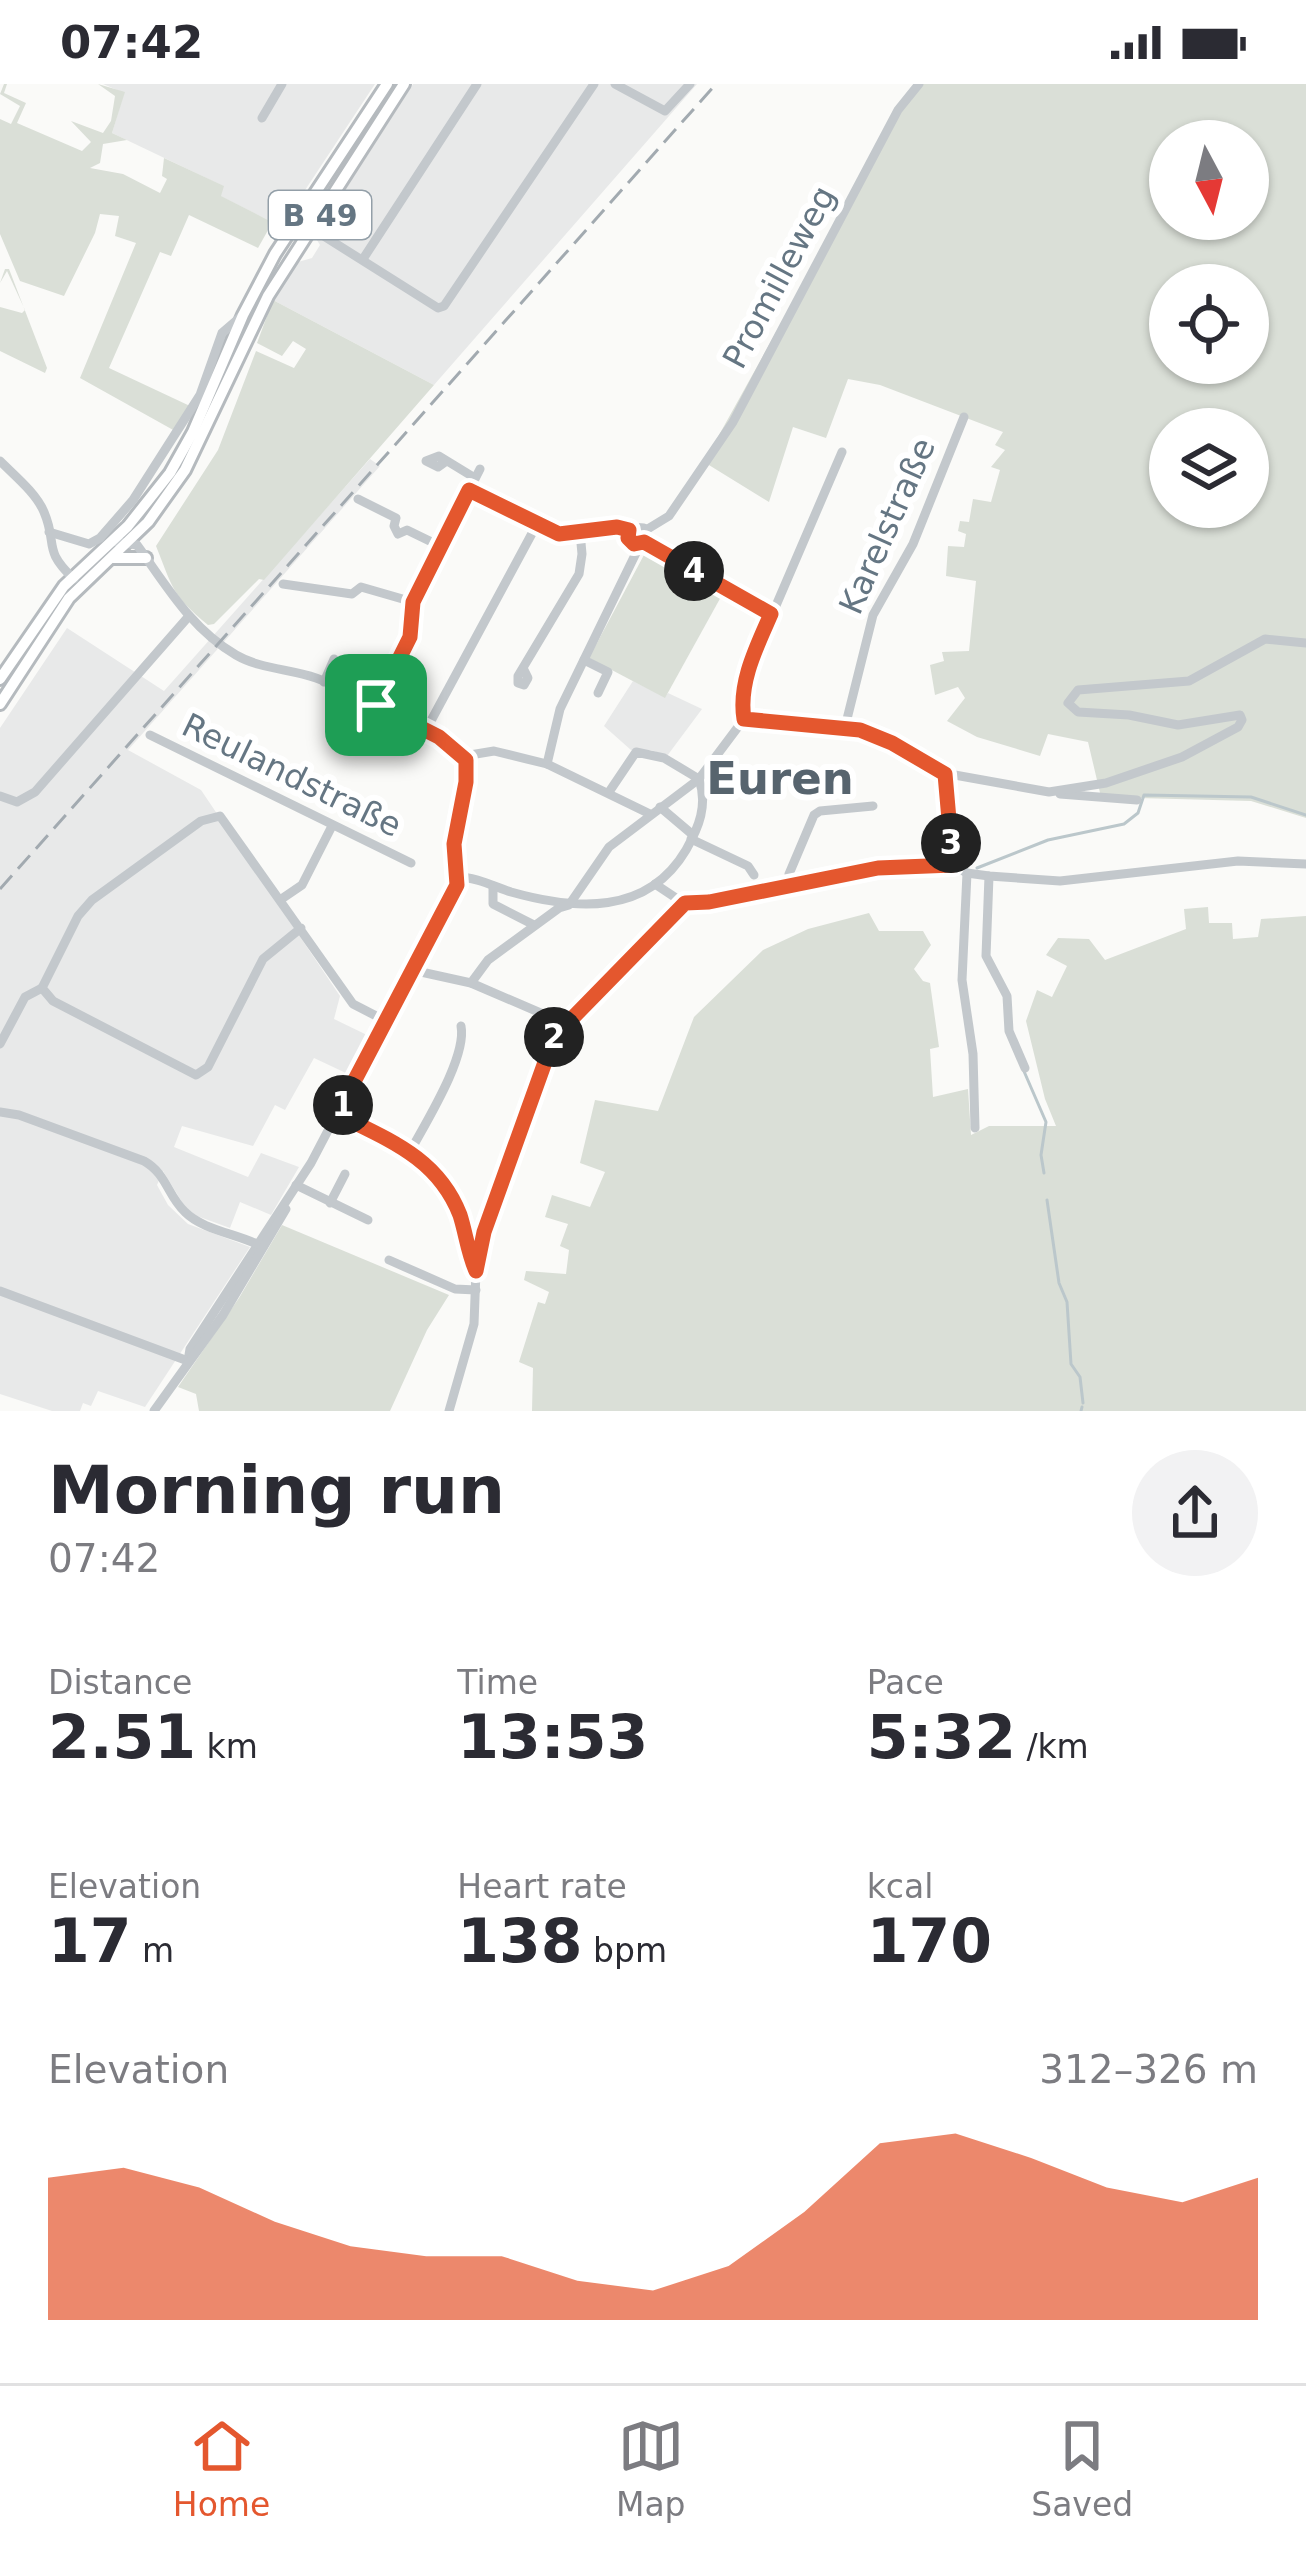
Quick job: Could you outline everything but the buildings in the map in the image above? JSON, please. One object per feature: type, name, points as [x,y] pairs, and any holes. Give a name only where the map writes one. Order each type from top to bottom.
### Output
[{"type":"main road","name":"B 49","points":[[0,679],[170,473],[187,443],[232,329],[386,84]]},
{"type":"main road","name":"B 49","points":[[0,704],[77,582],[110,559],[148,522],[203,439],[268,296],[404,84]]},
{"type":"main road","points":[[110,559],[146,558]]},
{"type":"street","points":[[262,118],[282,84]]},
{"type":"street","points":[[363,259],[477,84]]},
{"type":"street","points":[[311,228],[438,308],[450,302],[594,84]]},
{"type":"street","points":[[615,84],[665,111],[690,84]]},
{"type":"street","name":"Promilleweg","points":[[642,538],[662,523],[685,494],[733,422],[898,110],[919,84]]},
{"type":"street","points":[[49,532],[83,544],[100,538],[146,480],[200,394],[220,336],[232,329],[243,349]]},
{"type":"street","name":"Karelstraße","points":[[845,727],[873,615],[913,544],[964,417]]},
{"type":"street","points":[[471,983],[488,960],[569,905],[609,847],[699,779],[742,721],[750,666],[842,452]]},
{"type":"street","points":[[0,461],[40,504],[54,560],[77,582]]},
{"type":"street","points":[[376,705],[410,637],[413,602],[478,474],[445,462]]},
{"type":"street","points":[[469,490],[559,534],[617,527],[629,530],[639,525],[642,538],[637,553],[560,709],[547,764]]},
{"type":"street","points":[[358,499],[442,547]]},
{"type":"street","points":[[146,558],[148,522]]},
{"type":"street","points":[[128,526],[132,549],[146,558],[189,616],[240,657],[324,682],[426,730],[464,756],[494,752],[547,764],[650,814]]},
{"type":"street","points":[[426,730],[536,526]]},
{"type":"street","points":[[629,530],[630,540],[642,538],[771,614]]},
{"type":"street","points":[[523,668],[578,574],[580,532]]},
{"type":"street","points":[[112,541],[129,542]]},
{"type":"street","points":[[284,584],[343,590],[351,582],[413,602]]},
{"type":"street","points":[[0,796],[17,802],[35,792],[189,616]]},
{"type":"street","points":[[1049,792],[1106,782],[1182,757],[1238,727],[1242,718],[1231,714],[1178,725],[1078,712],[1068,703],[1078,690],[1189,681],[1265,639],[1306,643]]},
{"type":"street","points":[[324,682],[334,659]]},
{"type":"street","points":[[584,660],[608,673],[598,693]]},
{"type":"street","points":[[742,721],[845,727],[892,743],[945,774],[1049,792],[1137,800]]},
{"type":"street","name":"Reulandstraße","points":[[150,735],[410,862]]},
{"type":"street","points":[[457,877],[569,905],[614,904],[655,884],[683,855],[692,837],[704,804],[699,779],[664,758],[636,752],[609,792]]},
{"type":"street","points":[[154,1411],[294,1189],[454,890],[454,844],[466,782],[464,756]]},
{"type":"street","points":[[945,774],[953,865]]},
{"type":"street","points":[[789,884],[788,874],[814,815],[874,806]]},
{"type":"street","points":[[660,807],[692,837],[748,866],[754,874]]},
{"type":"street","points":[[0,1044],[25,997],[42,988],[78,916],[92,901],[201,821],[220,816],[353,1004],[384,1020]]},
{"type":"street","points":[[280,900],[302,886],[332,826]]},
{"type":"street","points":[[655,884],[685,903],[897,866],[953,865],[967,873],[1070,881],[1238,861],[1306,864]]},
{"type":"street","points":[[967,873],[962,980],[972,1040],[975,1128]]},
{"type":"street","points":[[989,876],[986,956],[1007,996],[1009,1031],[1025,1068]]},
{"type":"street","points":[[493,886],[493,904],[534,925]]},
{"type":"street","points":[[449,1411],[473,1324],[484,1232],[547,1054],[564,1023],[685,903]]},
{"type":"street","points":[[42,988],[53,1001],[189,1074],[202,1073],[263,958],[301,928]]},
{"type":"street","points":[[412,970],[471,983],[564,1023]]},
{"type":"street","points":[[411,1150],[442,1091],[463,1036],[460,1026]]},
{"type":"street","points":[[0,1112],[144,1161],[166,1179],[187,1214],[260,1246]]},
{"type":"street","points":[[337,1114],[411,1150],[439,1177],[464,1229],[476,1271]]},
{"type":"street","points":[[330,1203],[345,1174]]},
{"type":"street","points":[[294,1189],[368,1220]]},
{"type":"street","points":[[464,1229],[484,1232]]},
{"type":"street","points":[[388,1260],[454,1292],[476,1291]]},
{"type":"street","points":[[0,1289],[188,1361]]},
{"type":"street","points":[[162,1351],[170,1360],[175,1380]]},
{"type":"shaded area","points":[[4,84],[4,93],[26,103],[17,123],[82,151],[91,142],[71,121],[103,133],[111,121],[115,96],[98,84],[125,92],[112,133],[127,140],[103,144],[100,163],[90,168],[123,174],[160,193],[167,179],[162,176],[164,158],[224,186],[221,196],[268,220],[258,248],[189,215],[171,256],[160,252],[109,368],[190,406],[175,431],[80,378],[136,243],[115,236],[119,216],[100,214],[64,296],[20,281],[0,234],[0,119],[11,124],[20,106],[0,94]]},
{"type":"shaded area","points":[[103,84],[375,84],[284,222],[272,215],[268,220],[220,196],[223,186],[112,133],[124,93]]},
{"type":"shaded area","points":[[413,84],[697,84],[434,385],[273,300],[298,262],[312,258],[320,245],[315,237]]},
{"type":"shaded area","points":[[914,84],[1306,84],[1306,818],[1251,801],[1101,797],[1088,742],[1048,734],[1040,756],[977,737],[947,721],[965,698],[958,687],[935,695],[930,665],[944,661],[942,652],[969,651],[976,581],[946,576],[948,546],[964,547],[966,534],[958,531],[960,521],[969,522],[973,499],[991,502],[1000,470],[991,467],[1005,450],[995,445],[1003,432],[880,385],[848,379],[826,438],[793,427],[769,502],[704,462]]},
{"type":"shaded area","points":[[273,300],[434,385],[264,580],[259,579],[208,625],[174,590],[156,546],[218,450],[256,351],[294,368],[306,349],[293,341],[282,356],[257,343]]},
{"type":"shaded area","points":[[0,307],[25,310],[45,373],[0,351]]},
{"type":"shaded area","points":[[370,459],[380,466],[128,750],[201,790],[340,996],[334,1019],[367,1035],[348,1074],[314,1058],[285,1110],[275,1105],[253,1146],[182,1126],[174,1147],[248,1177],[261,1153],[299,1167],[271,1215],[240,1202],[230,1228],[185,1207],[163,1171],[157,1185],[168,1205],[188,1224],[250,1247],[145,1407],[98,1391],[91,1406],[83,1403],[80,1411],[52,1411],[0,1394],[0,728],[67,628],[164,691]]},
{"type":"shaded area","points":[[651,551],[722,595],[665,698],[589,658],[645,553]]},
{"type":"shaded area","points":[[633,681],[702,709],[667,756],[631,750],[604,726]]},
{"type":"shaded area","points":[[1208,907],[1209,923],[1232,923],[1233,939],[1258,937],[1261,919],[1306,916],[1306,1411],[532,1411],[533,1368],[519,1362],[538,1302],[545,1304],[549,1292],[524,1280],[526,1271],[566,1274],[569,1250],[560,1246],[568,1224],[545,1217],[552,1195],[590,1207],[605,1172],[580,1163],[595,1100],[658,1111],[694,1017],[763,950],[808,929],[869,913],[879,931],[923,931],[931,945],[914,969],[930,983],[939,1047],[930,1049],[933,1097],[968,1089],[971,1135],[989,1126],[1056,1126],[1026,1021],[1037,990],[1052,997],[1067,966],[1046,955],[1058,938],[1089,939],[1105,960],[1186,929],[1184,909]]},
{"type":"shaded area","points":[[282,1225],[449,1295],[427,1330],[390,1411],[199,1411],[196,1394],[178,1387]]},
{"type":"waterway","points":[[977,868],[1048,840],[1124,824],[1138,813],[1144,795],[1251,797],[1306,815]]},
{"type":"waterway","points":[[1023,1069],[1046,1122],[1041,1155],[1044,1173]]},
{"type":"waterway","points":[[1047,1200],[1059,1283],[1067,1302],[1071,1364],[1080,1377],[1083,1403]]},
{"type":"waterway","points":[[1081,1411],[1082,1407]]},
{"type":"railway","points":[[0,889],[716,84]]},
{"type":"district","name":"Euren","points":[[780,778]]},
{"type":"route","points":[[469,490],[559,534],[617,527],[629,530],[628,538],[634,544],[644,542],[771,614],[750,666],[742,702],[744,719],[860,730],[945,774],[953,865],[878,868],[685,903],[554,1037],[484,1232],[476,1271],[459,1213],[439,1177],[411,1150],[337,1114],[457,880],[454,844],[466,782],[464,756],[376,705],[410,637],[413,602],[469,490]]}]
